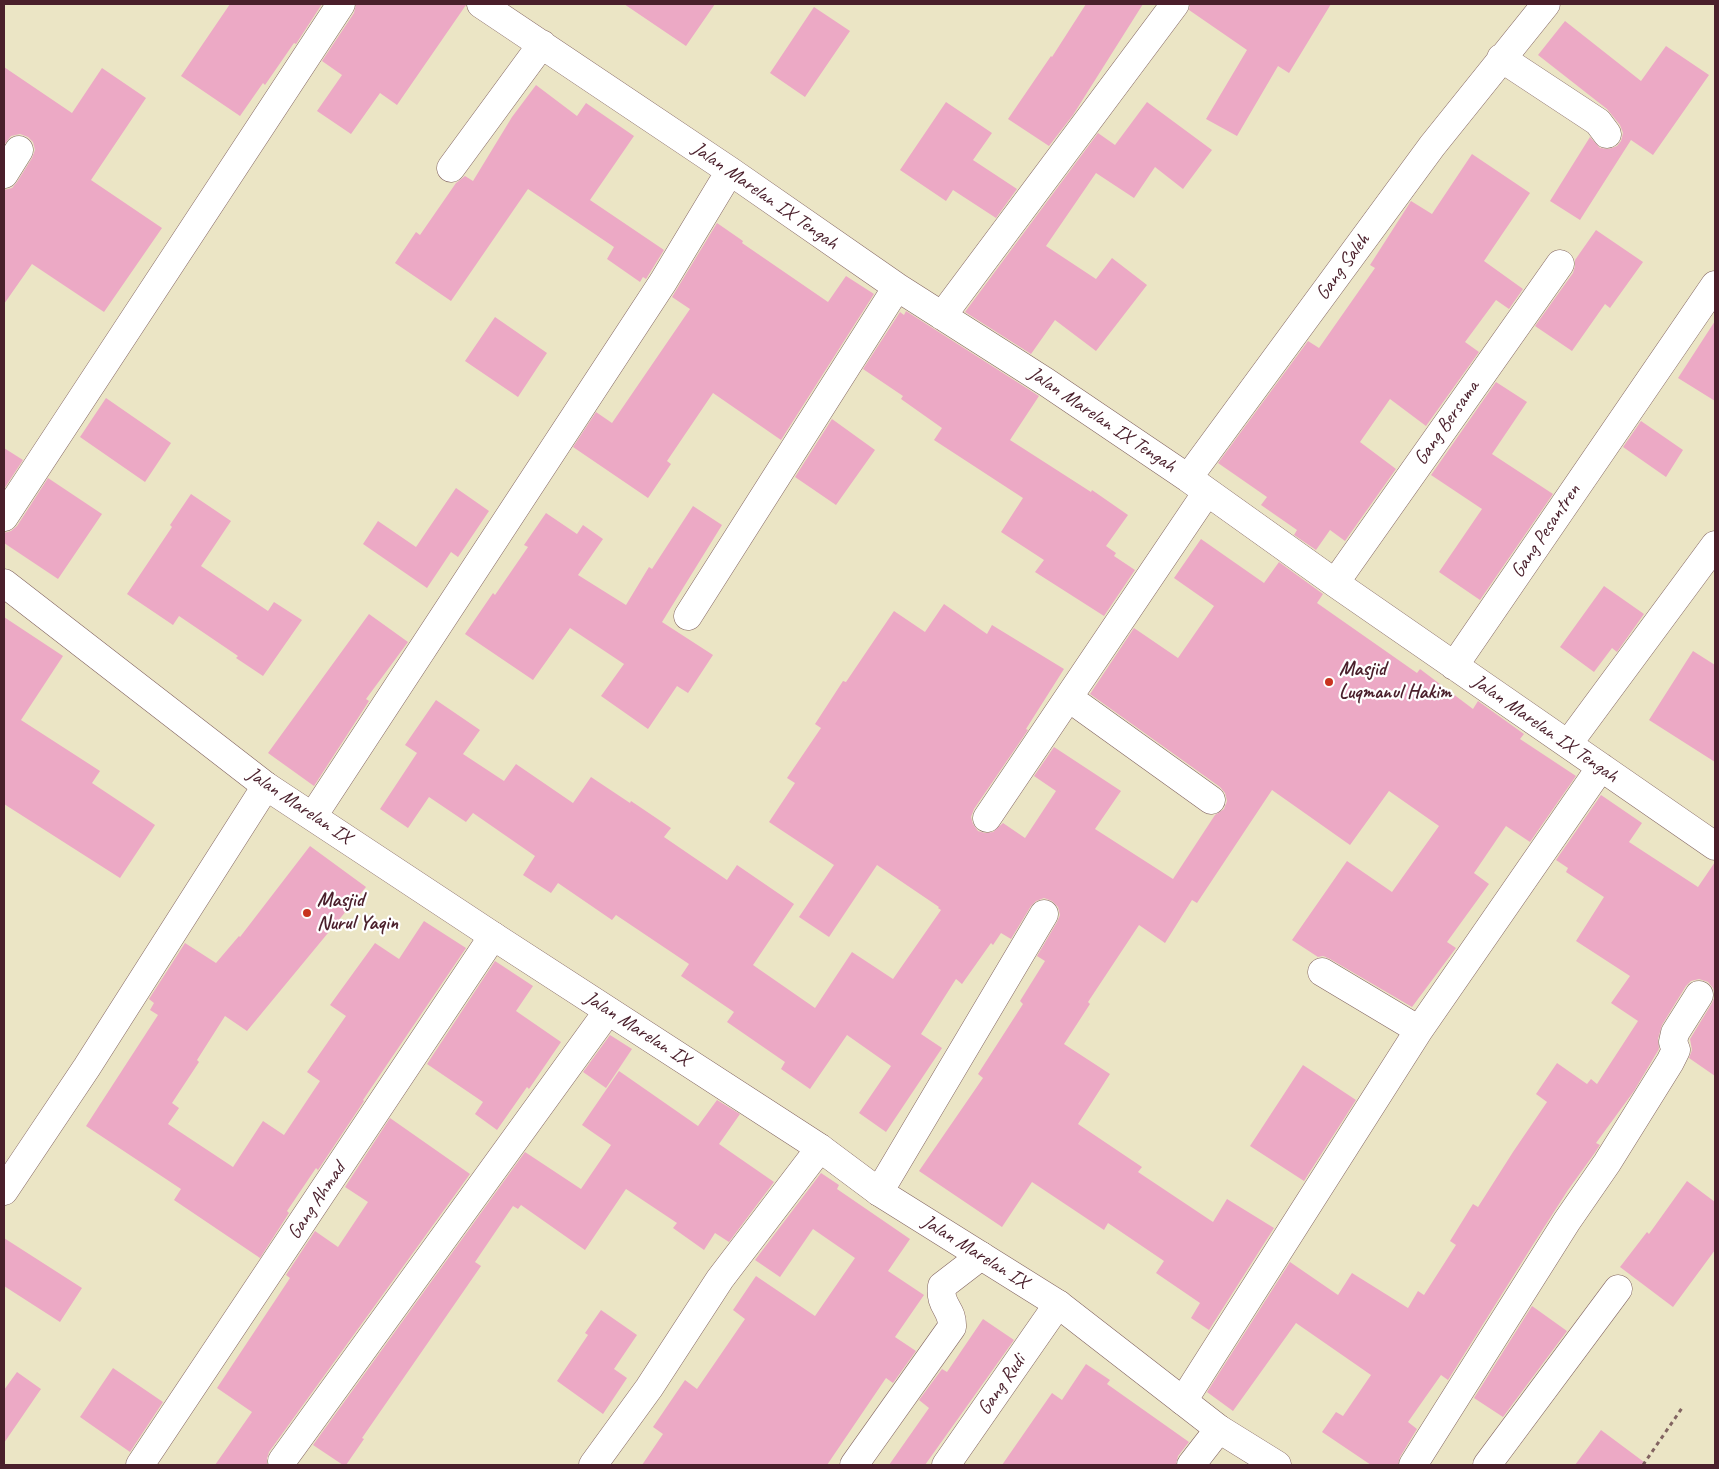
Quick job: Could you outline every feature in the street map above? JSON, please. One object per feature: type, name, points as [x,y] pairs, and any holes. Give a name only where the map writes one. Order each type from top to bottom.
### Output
[{"type":"street","points":[[4,517],[341,4]]},
{"type":"street","points":[[942,316],[1175,4]]},
{"type":"street","name":"Gang Saleh","points":[[988,818],[1069,698],[1197,485],[1432,146],[1546,4]]},
{"type":"street","name":"Jalan Marelan IX Tengah","points":[[487,5],[897,287],[1054,387],[1715,846]]},
{"type":"street","points":[[451,168],[542,44]]},
{"type":"street","points":[[1501,58],[1598,122],[1607,134]]},
{"type":"street","points":[[4,174],[19,150]]},
{"type":"street","points":[[313,816],[663,282],[730,171]]},
{"type":"street","name":"Gang Bersama","points":[[1335,583],[1560,264]]},
{"type":"street","name":"Gang Pesantren","points":[[1454,666],[1715,286]]},
{"type":"street","points":[[688,616],[897,287]]},
{"type":"street","points":[[1568,744],[1715,544]]},
{"type":"street","name":"Jalan Marelan IX","points":[[4,583],[266,786],[820,1148],[879,1192],[1058,1304],[1219,1429],[1277,1465]]},
{"type":"street","points":[[1069,698],[1211,800]]},
{"type":"street","points":[[1183,1401],[1419,1030],[1601,767]]},
{"type":"street","points":[[4,1191],[87,1067],[266,786]]},
{"type":"street","points":[[879,1192],[1044,914]]},
{"type":"street","name":"Gang Ahmad","points":[[140,1465],[493,936]]},
{"type":"street","points":[[1322,972],[1419,1030]]},
{"type":"street","points":[[1413,1465],[1567,1221],[1607,1164],[1670,1062],[1676,1050],[1673,1042],[1675,1033],[1699,996]]},
{"type":"street","points":[[282,1461],[608,1011]]},
{"type":"street","points":[[593,1465],[649,1388],[720,1279],[820,1148]]},
{"type":"street","points":[[854,1465],[952,1328],[952,1318],[940,1298],[942,1286],[981,1256]]},
{"type":"street","points":[[1487,1465],[1618,1289]]},
{"type":"street","name":"Gang Rudi","points":[[946,1465],[1058,1304]]},
{"type":"street","points":[[1191,1465],[1219,1429]]},
{"type":"path","points":[[1643,1465],[1682,1408]]},
{"type":"building","points":[[230,4],[322,4],[296,44],[294,43],[265,85],[263,83],[240,116],[181,76]]},
{"type":"building","points":[[356,4],[466,5],[397,105],[380,93],[351,134],[317,111],[342,75],[322,61],[354,13]]},
{"type":"building","points":[[624,4],[715,4],[686,46]]},
{"type":"building","points":[[1086,4],[1143,4],[1073,115],[1049,146],[1008,119],[1052,57]]},
{"type":"building","points":[[1190,4],[1331,4],[1289,73],[1278,66],[1237,136],[1206,119],[1247,50],[1189,10]]},
{"type":"building","points":[[814,7],[850,31],[805,97],[770,73]]},
{"type":"building","points":[[1565,21],[1641,81],[1666,46],[1709,75],[1653,155],[1631,140],[1580,220],[1550,201],[1590,137],[1600,148],[1609,149],[1617,146],[1621,141],[1623,133],[1620,125],[1607,109],[1538,55]]},
{"type":"building","points":[[4,67],[72,113],[102,68],[146,98],[91,180],[162,228],[104,312],[32,264],[4,304],[4,190],[12,188],[17,182],[35,150],[33,142],[28,137],[20,134],[11,136],[4,145]]},
{"type":"building","points":[[536,85],[577,116],[586,103],[634,136],[590,200],[664,250],[646,279],[643,277],[640,282],[607,259],[614,247],[528,189],[451,301],[395,263],[416,232],[420,235],[456,183],[465,176],[473,181],[512,117]]},
{"type":"building","points":[[946,102],[992,133],[973,160],[1017,189],[996,218],[953,190],[946,201],[900,170]]},
{"type":"building","points":[[1147,102],[1212,150],[1183,189],[1155,167],[1134,198],[1096,173],[1046,246],[1096,279],[1112,258],[1147,285],[1096,351],[1055,320],[1031,354],[965,312],[1098,133],[1115,145]]},
{"type":"building","points":[[1472,154],[1530,193],[1484,261],[1523,289],[1509,309],[1496,300],[1465,342],[1479,352],[1426,426],[1390,399],[1360,442],[1396,469],[1345,541],[1330,530],[1316,550],[1294,535],[1297,530],[1261,505],[1267,497],[1218,463],[1308,341],[1319,348],[1375,268],[1370,265],[1411,201],[1432,214]]},
{"type":"building","points":[[717,223],[743,241],[742,243],[828,302],[846,276],[874,294],[781,440],[713,393],[667,461],[671,464],[648,498],[573,447],[596,412],[612,423],[690,309],[672,297]]},
{"type":"building","points":[[1596,230],[1643,262],[1610,308],[1605,304],[1572,351],[1535,326],[1573,273],[1575,260]]},
{"type":"building","points":[[906,311],[1039,396],[1010,440],[1091,492],[1092,490],[1128,515],[1106,546],[1116,553],[1114,556],[1135,570],[1104,616],[1035,572],[1044,560],[1001,532],[1023,498],[934,440],[942,428],[901,399],[903,396],[863,369],[900,312],[904,315]]},
{"type":"building","points":[[495,317],[547,353],[518,397],[465,361]]},
{"type":"building","points":[[1715,321],[1715,401],[1678,378]]},
{"type":"building","points":[[1496,382],[1527,402],[1492,454],[1553,494],[1480,600],[1439,572],[1482,509],[1431,475]]},
{"type":"building","points":[[106,398],[171,443],[145,482],[80,437]]},
{"type":"building","points":[[832,419],[875,450],[836,505],[795,477]]},
{"type":"building","points":[[1641,421],[1683,450],[1666,477],[1623,447]]},
{"type":"building","points":[[4,448],[23,460],[4,489]]},
{"type":"building","points":[[48,478],[102,514],[58,579],[4,543],[4,533],[11,531],[17,526]]},
{"type":"building","points":[[456,488],[489,511],[458,557],[451,552],[427,588],[363,544],[378,521],[416,547]]},
{"type":"building","points":[[191,494],[231,521],[201,566],[268,611],[274,602],[302,620],[263,676],[236,658],[238,656],[179,616],[173,625],[127,594],[172,527],[170,525]]},
{"type":"building","points":[[693,506],[722,525],[662,622],[713,655],[688,693],[677,686],[648,729],[601,696],[624,664],[570,628],[533,680],[465,634],[528,547],[524,545],[546,513],[577,534],[583,525],[603,539],[578,575],[626,605],[649,567],[652,569]]},
{"type":"building","points":[[1201,539],[1264,583],[1279,562],[1323,594],[1317,603],[1417,673],[1420,669],[1473,709],[1478,701],[1524,734],[1520,739],[1576,776],[1530,842],[1506,826],[1474,873],[1489,884],[1447,942],[1456,948],[1412,1007],[1330,959],[1323,956],[1318,957],[1292,940],[1347,861],[1392,892],[1439,826],[1389,791],[1350,845],[1272,790],[1197,903],[1192,900],[1165,943],[1139,925],[1088,1002],[1090,1004],[1064,1044],[1110,1074],[1078,1124],[1142,1167],[1138,1172],[1213,1222],[1227,1199],[1274,1228],[1209,1330],[1191,1318],[1200,1303],[1156,1273],[1164,1261],[1108,1223],[1104,1230],[1032,1182],[1002,1227],[919,1171],[983,1078],[978,1074],[1023,1004],[1020,1001],[1045,961],[1037,956],[1060,915],[1058,907],[1052,901],[1044,898],[1036,901],[1011,939],[1001,933],[993,945],[991,943],[962,984],[956,979],[921,1034],[942,1048],[886,1132],[859,1113],[891,1066],[847,1035],[810,1089],[781,1069],[785,1062],[727,1022],[734,1012],[681,976],[689,964],[616,915],[612,920],[558,883],[551,893],[523,875],[535,856],[473,813],[466,822],[429,797],[408,828],[380,809],[417,753],[405,745],[436,700],[480,730],[463,754],[504,781],[516,764],[573,803],[591,777],[671,828],[664,837],[727,880],[737,865],[794,904],[753,965],[815,1008],[852,952],[893,979],[941,910],[877,865],[829,937],[799,917],[834,865],[769,822],[795,783],[787,778],[821,728],[815,724],[843,681],[846,682],[894,611],[925,632],[944,604],[987,634],[992,625],[1064,669],[1026,729],[1028,730],[974,809],[971,817],[978,831],[985,833],[993,832],[1003,823],[1025,838],[1056,791],[1034,776],[1054,747],[1121,791],[1095,829],[1173,879],[1215,815],[1224,809],[1227,801],[1225,793],[1220,787],[1090,694],[1134,628],[1178,658],[1214,606],[1174,578]]},
{"type":"building","points":[[1604,586],[1644,614],[1617,652],[1612,648],[1594,672],[1560,647]]},
{"type":"building","points":[[369,614],[408,642],[366,699],[369,701],[314,786],[268,753]]},
{"type":"building","points":[[4,617],[63,656],[21,720],[100,771],[92,783],[155,825],[120,878],[4,804]]},
{"type":"building","points":[[1693,651],[1715,665],[1715,762],[1649,720]]},
{"type":"building","points":[[1601,795],[1642,823],[1629,842],[1698,887],[1715,862],[1715,996],[1713,988],[1708,982],[1699,979],[1691,981],[1686,986],[1662,1025],[1658,1039],[1659,1049],[1634,1091],[1596,1143],[1600,1145],[1568,1190],[1448,1380],[1441,1375],[1408,1422],[1417,1429],[1400,1457],[1398,1465],[1371,1465],[1322,1432],[1336,1412],[1343,1416],[1371,1375],[1296,1323],[1233,1411],[1207,1392],[1290,1262],[1338,1295],[1352,1273],[1408,1308],[1418,1291],[1424,1295],[1456,1245],[1450,1241],[1473,1204],[1478,1207],[1547,1102],[1536,1094],[1557,1063],[1587,1084],[1591,1079],[1597,1084],[1638,1021],[1611,1003],[1630,976],[1576,941],[1604,897],[1566,872],[1568,868],[1556,860]]},
{"type":"building","points":[[310,846],[366,887],[247,1031],[225,1016],[197,1060],[199,1062],[172,1103],[179,1108],[168,1124],[233,1167],[263,1121],[284,1135],[320,1081],[307,1072],[346,1016],[330,1005],[375,943],[399,959],[424,921],[466,948],[318,1170],[316,1168],[287,1211],[289,1213],[260,1258],[174,1200],[181,1189],[86,1126],[158,1015],[150,1010],[154,1003],[149,999],[185,943],[216,963],[240,937]]},
{"type":"building","points":[[495,961],[533,986],[516,1011],[561,1042],[529,1089],[527,1087],[497,1130],[475,1114],[483,1102],[427,1064]]},
{"type":"building","points":[[1715,996],[1715,1076],[1689,1058],[1692,1050],[1690,1039]]},
{"type":"building","points":[[610,1035],[632,1049],[606,1088],[583,1072]]},
{"type":"building","points":[[1303,1065],[1356,1100],[1304,1181],[1250,1146]]},
{"type":"building","points":[[619,1071],[698,1126],[717,1100],[740,1114],[719,1144],[774,1182],[729,1242],[715,1233],[704,1250],[673,1228],[677,1223],[626,1189],[585,1250],[521,1205],[518,1209],[513,1206],[475,1262],[481,1266],[362,1438],[364,1439],[346,1465],[343,1465],[313,1445],[525,1152],[581,1189],[611,1145],[582,1125]]},
{"type":"building","points":[[390,1118],[470,1174],[269,1452],[267,1465],[215,1465],[252,1412],[217,1388],[290,1278],[286,1275],[315,1231],[338,1247],[368,1202],[345,1187]]},
{"type":"building","points":[[821,1173],[839,1185],[837,1189],[910,1239],[888,1271],[924,1295],[895,1337],[916,1351],[893,1383],[886,1378],[827,1465],[642,1465],[663,1434],[653,1427],[685,1380],[697,1389],[745,1319],[733,1310],[756,1276],[815,1316],[855,1258],[813,1229],[780,1277],[755,1260]]},
{"type":"building","points":[[1687,1181],[1715,1202],[1715,1250],[1673,1307],[1620,1267],[1647,1232],[1649,1234]]},
{"type":"building","points":[[4,1238],[82,1288],[60,1322],[4,1286]]},
{"type":"building","points":[[1532,1306],[1567,1331],[1503,1417],[1474,1398]]},
{"type":"building","points":[[601,1310],[637,1335],[614,1369],[627,1378],[603,1414],[557,1381],[588,1335],[585,1333]]},
{"type":"building","points":[[983,1319],[1014,1340],[925,1465],[889,1465],[929,1408],[919,1400],[942,1369],[947,1372]]},
{"type":"building","points":[[1086,1364],[1110,1380],[1107,1384],[1189,1442],[1178,1456],[1176,1465],[1002,1465],[1052,1393],[1062,1400]]},
{"type":"building","points":[[113,1368],[163,1402],[130,1452],[80,1417]]},
{"type":"building","points":[[17,1372],[41,1389],[4,1443],[4,1390]]},
{"type":"building","points":[[1601,1430],[1648,1465],[1575,1465]]},
{"type":"place","name":"Masjid Luqmanul Hakim","points":[[1329,682]]},
{"type":"place","name":"Masjid Nurul Yaqin","points":[[307,913]]}]
